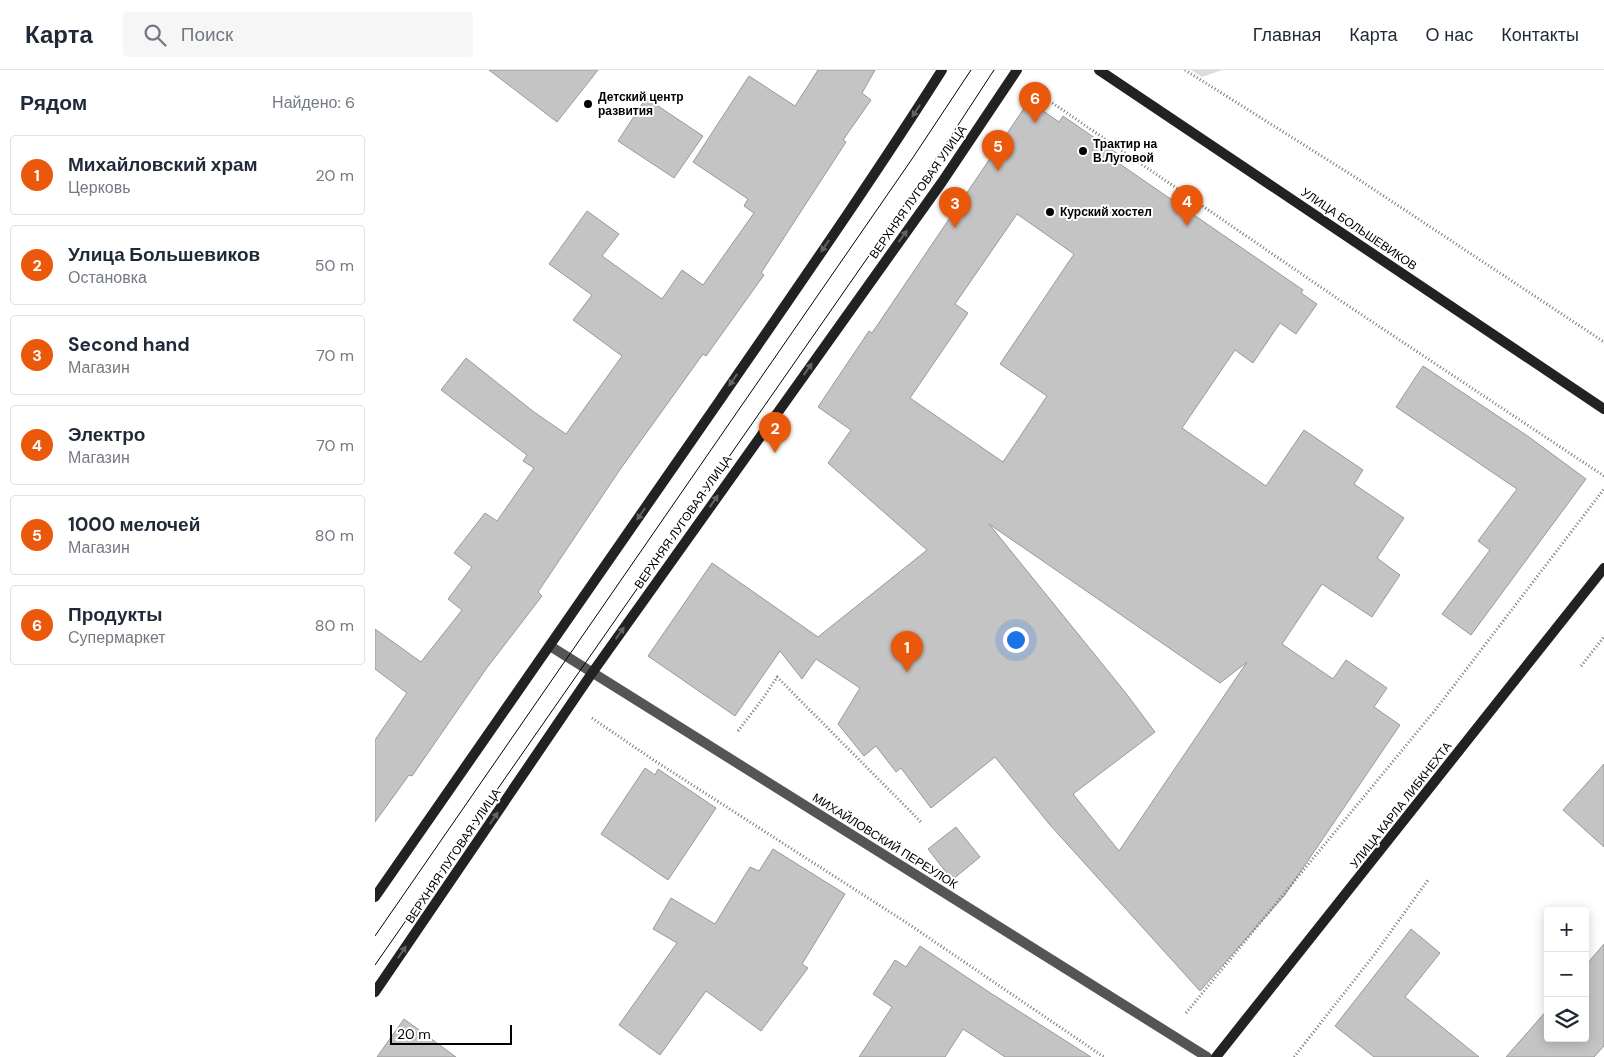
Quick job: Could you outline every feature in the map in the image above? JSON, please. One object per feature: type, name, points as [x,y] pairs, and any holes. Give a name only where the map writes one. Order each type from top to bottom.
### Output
[{"type":"street","points":[[375,897],[888,154],[942,70]]},
{"type":"street","name":"ВЕРХНЯЯ ЛУГОВАЯ УЛИЦА","points":[[375,992],[592,673],[942,182],[1017,70]]},
{"type":"street","name":"УЛИЦА БОЛЬШЕВИКОВ","points":[[1099,70],[1604,409]]},
{"type":"street","name":"УЛИЦА КАРЛА ЛИБКНЕХТА","points":[[1216,1057],[1604,568]]},
{"type":"street","name":"МИХАЙЛОВСКИЙ ПЕРЕУЛОК","points":[[550,646],[1207,1057]]},
{"type":"path","points":[[1185,70],[1358,179],[1604,342]]},
{"type":"path","points":[[1029,87],[1341,301],[1604,476]]},
{"type":"path","points":[[1169,1033],[1436,709],[1604,489]]},
{"type":"path","points":[[1581,666],[1604,638]]},
{"type":"path","points":[[721,753],[777,677],[922,823]]},
{"type":"path","points":[[592,718],[652,759],[907,923],[1104,1057]]},
{"type":"path","points":[[1294,1057],[1374,955],[1428,880]]},
{"type":"shaded area","points":[[1191,70],[1222,70],[1202,77]]},
{"type":"building","points":[[489,70],[598,70],[557,122]]},
{"type":"building","points":[[818,70],[875,70],[862,93],[871,100],[843,140],[846,142],[761,273],[764,275],[706,356],[703,354],[619,471],[538,592],[542,596],[486,669],[412,776],[409,775],[375,822],[375,740],[407,693],[375,669],[375,629],[421,662],[462,610],[448,599],[472,567],[454,553],[485,513],[497,521],[534,468],[523,461],[527,455],[441,390],[466,358],[534,412],[566,434],[622,356],[573,320],[592,295],[549,264],[587,211],[619,234],[602,256],[662,299],[682,270],[703,285],[754,213],[744,206],[748,199],[693,162],[749,76],[795,106]]},
{"type":"building","points":[[646,98],[703,136],[674,178],[618,141]]},
{"type":"building","points":[[1029,101],[1059,122],[1063,116],[1118,154],[1114,160],[1303,290],[1301,293],[1317,304],[1296,334],[1280,323],[1253,363],[1235,350],[1182,428],[1266,486],[1304,430],[1363,470],[1354,484],[1404,518],[1377,558],[1400,575],[1372,617],[1322,584],[1282,644],[1333,679],[1346,660],[1387,688],[1374,707],[1400,725],[1284,896],[1200,991],[1050,825],[995,757],[931,808],[901,768],[896,772],[876,746],[864,756],[838,724],[860,688],[816,659],[802,679],[780,651],[735,716],[648,656],[712,563],[818,637],[927,550],[828,463],[851,430],[818,407],[869,331],[872,333]],"holes":[[[1017,214],[1074,254],[1000,364],[1047,396],[1003,462],[910,398],[968,313],[955,304]],[[989,524],[1220,683],[1247,662],[1119,851],[1073,794],[1155,732],[1125,692]]]},
{"type":"building","points":[[1423,366],[1529,437],[1586,479],[1471,635],[1442,614],[1490,550],[1478,541],[1517,489],[1396,407]]},
{"type":"building","points":[[1604,764],[1604,847],[1563,810]]},
{"type":"building","points":[[645,768],[655,775],[658,769],[716,808],[668,880],[601,834]]},
{"type":"building","points":[[956,827],[980,857],[952,880],[928,849]]},
{"type":"building","points":[[773,849],[845,894],[802,964],[808,968],[761,1031],[706,991],[660,1055],[619,1025],[677,943],[653,929],[671,898],[715,924],[750,867],[759,871]]},
{"type":"building","points":[[1411,929],[1440,953],[1405,997],[1479,1057],[1374,1057],[1335,1026]]},
{"type":"building","points":[[1604,944],[1604,1046],[1594,1057],[1506,1057],[1544,1014],[1544,1042],[1589,1042],[1589,961]]},
{"type":"building","points":[[920,946],[1091,1057],[1005,1057],[963,1029],[945,1057],[859,1057],[892,1007],[873,994],[895,960],[906,967]]},
{"type":"building","points":[[404,1019],[456,1057],[377,1057]]},
{"type":"tram line","points":[[375,936],[912,159],[971,70]]},
{"type":"tram line","points":[[375,965],[928,171],[994,70]]},
{"type":"place","name":"Детский центр развития","points":[[588,104]]},
{"type":"place","name":"Продукты","points":[[1035,123]]},
{"type":"place","name":"Трактир на В.Луговой","points":[[1083,151]]},
{"type":"place","name":"1000 мелочей","points":[[998,171]]},
{"type":"place","name":"Курский хостел","points":[[1050,212]]},
{"type":"place","name":"Электро","points":[[1187,226]]},
{"type":"place","name":"Second hand","points":[[955,228]]},
{"type":"place","name":"Улица Большевиков","points":[[775,453]]},
{"type":"place","name":"Михайловский храм","points":[[907,672]]}]
